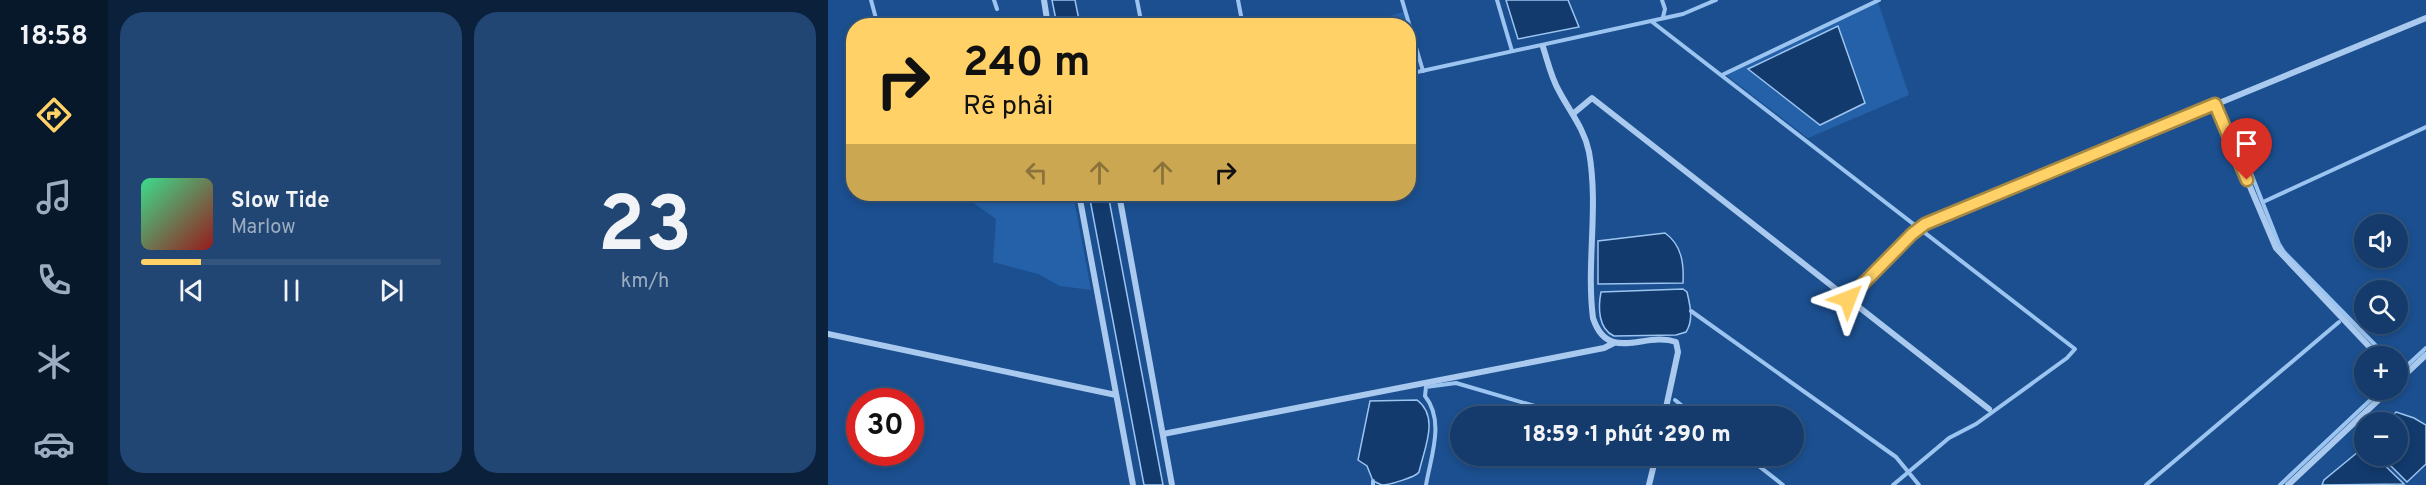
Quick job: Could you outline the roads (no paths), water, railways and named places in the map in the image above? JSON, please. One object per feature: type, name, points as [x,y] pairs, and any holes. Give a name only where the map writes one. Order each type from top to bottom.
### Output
[{"type":"street","points":[[1044,0],[1047,18]]},
{"type":"street","points":[[1848,299],[1912,234],[1925,224],[2426,18]]},
{"type":"street","points":[[1543,47],[1554,81],[1583,132],[1592,175],[1593,318],[1596,327],[1605,339],[1614,343]]},
{"type":"street","points":[[1574,113],[1592,98],[1989,409]]},
{"type":"street","points":[[2215,104],[2276,248],[2369,346]]},
{"type":"street","points":[[1080,201],[1133,485]]},
{"type":"street","points":[[1120,201],[1172,485]]},
{"type":"street","points":[[828,334],[1116,395]]},
{"type":"street","points":[[1162,434],[1604,348],[1614,343],[1670,340],[1678,344],[1678,352],[1666,406]]},
{"type":"street","points":[[2408,371],[2426,356]]},
{"type":"street","points":[[2288,485],[2378,400]]},
{"type":"street","points":[[1649,485],[1654,466]]},
{"type":"waterway","points":[[871,0],[876,18]]},
{"type":"waterway","points":[[994,0],[997,9]]},
{"type":"waterway","points":[[1137,0],[1140,18]]},
{"type":"waterway","points":[[1238,0],[1241,18]]},
{"type":"waterway","points":[[1402,0],[1407,18]]},
{"type":"waterway","points":[[1497,0],[1512,51]]},
{"type":"waterway","points":[[1662,0],[1665,9],[1663,17]]},
{"type":"waterway","points":[[1416,72],[1683,14],[1716,0]]},
{"type":"waterway","points":[[1722,75],[1879,0]]},
{"type":"waterway","points":[[1651,21],[2075,349],[2067,358],[1976,424],[1949,438],[1893,485]]},
{"type":"waterway","points":[[1416,47],[1423,71]]},
{"type":"waterway","points":[[2263,202],[2426,127]]},
{"type":"waterway","points":[[2247,163],[2284,252],[2376,346]]},
{"type":"waterway","points":[[1691,311],[1896,457],[1919,485]]},
{"type":"waterway","points":[[2146,485],[2339,322]]},
{"type":"waterway","points":[[2408,365],[2426,348]]},
{"type":"waterway","points":[[1426,485],[1435,439],[1434,416],[1425,396],[1426,387],[1456,383],[1534,406]]},
{"type":"waterway","points":[[1675,400],[1682,406]]},
{"type":"waterway","points":[[2280,485],[2370,400]]},
{"type":"waterway","points":[[1759,466],[1783,485]]}]
